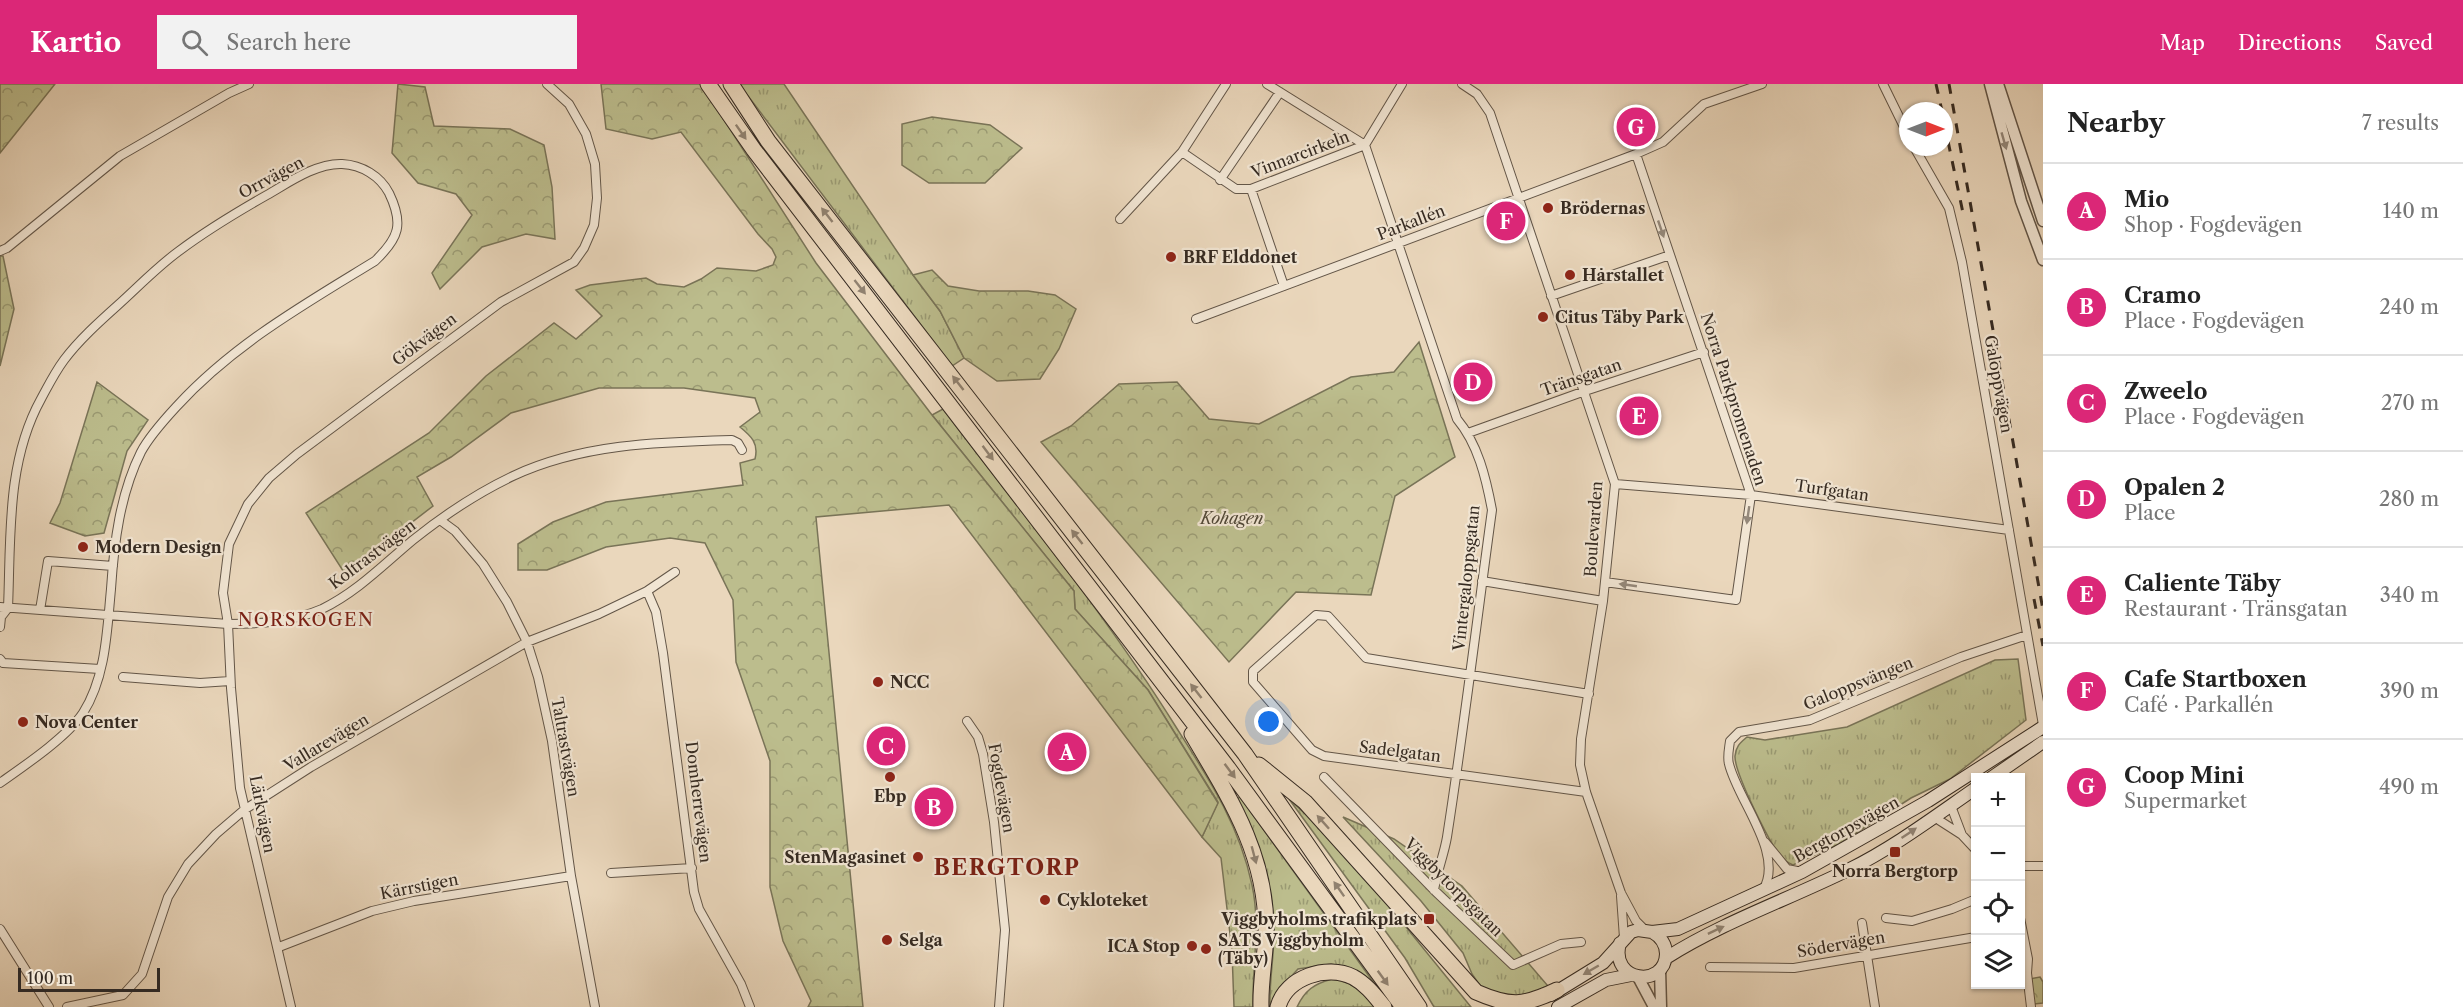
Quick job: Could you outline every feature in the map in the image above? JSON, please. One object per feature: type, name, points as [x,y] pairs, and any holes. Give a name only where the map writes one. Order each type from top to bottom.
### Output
[{"type":"highway","points":[[708,84],[754,150],[1228,768],[1403,1007]]},
{"type":"highway","points":[[731,84],[768,141],[1245,754],[1419,1007]]},
{"type":"highway","points":[[1067,557],[1189,730],[1250,838],[1263,887],[1265,919],[1261,1007]]},
{"type":"highway","points":[[1245,754],[1305,802],[1476,992],[1497,1002],[1522,1004],[1557,990]]},
{"type":"highway","points":[[1419,928],[1473,997],[1486,1007]]},
{"type":"highway","points":[[1278,1007],[1286,992],[1296,983],[1320,972],[1352,976],[1373,993],[1384,1007]]},
{"type":"highway","points":[[1286,1007],[1288,998],[1295,987],[1311,976]]},
{"type":"main road","name":"Bergtorpsvägen","points":[[1534,1007],[1557,990],[1603,963],[1631,932],[1678,929],[1802,872],[1928,801],[2043,726]]},
{"type":"main road","points":[[1997,773],[2043,742]]},
{"type":"main road","name":"Bergtorpsvägen","points":[[1558,1007],[1606,980],[1654,974],[1663,964],[1697,939],[1847,871],[1886,849],[1971,792]]},
{"type":"main road","points":[[1649,931],[1663,941],[1663,964]]},
{"type":"main road","points":[[1622,940],[1618,958],[1621,965],[1635,976]]},
{"type":"street","points":[[0,251],[7,248],[120,156],[229,93],[249,84]]},
{"type":"street","name":"Gökvägen","points":[[228,624],[223,593],[229,544],[248,504],[269,478],[297,453],[471,323],[501,302],[574,262],[584,248],[594,225],[597,198],[596,164],[586,134],[569,104],[547,84]]},
{"type":"street","points":[[1120,219],[1182,152],[1226,84]]},
{"type":"street","name":"Vinnarcirkeln","points":[[1268,84],[1365,145]]},
{"type":"street","points":[[1365,145],[1402,84]]},
{"type":"street","name":"Boulevarden","points":[[1462,84],[1477,94],[1490,113],[1615,484],[1603,601],[1581,739],[1580,765],[1586,792],[1621,893],[1636,921],[1649,931]]},
{"type":"street","points":[[1636,154],[1663,142],[1704,104],[1762,84]]},
{"type":"street","points":[[1882,84],[1899,117]]},
{"type":"street","points":[[1990,84],[2029,225],[2043,260]]},
{"type":"street","points":[[1998,84],[2043,219],[2029,225]]},
{"type":"street","name":"Vinnarcirkeln","points":[[1220,180],[1280,92]]},
{"type":"street","name":"Vinnarcirkeln","points":[[1182,152],[1236,189],[1251,189],[1365,145]]},
{"type":"street","name":"Vintergaloppsgatan","points":[[1365,145],[1396,243],[1457,419],[1468,433],[1487,482],[1492,510],[1457,773],[1444,857],[1437,873],[1434,890]]},
{"type":"street","name":"Parkallén","points":[[1197,319],[1636,154]]},
{"type":"street","name":"Norra Parkpromenaden","points":[[1605,582],[1737,600],[1751,495],[1636,154]]},
{"type":"street","name":"Galoppvägen","points":[[1919,156],[1940,190],[1953,224],[1962,262],[2027,635]]},
{"type":"street","name":"Orrvägen","points":[[0,783],[70,728],[87,704],[100,669],[109,615],[122,503],[141,452],[164,420],[194,388],[246,342],[290,312],[375,261],[393,241],[398,229],[396,208],[384,183],[365,169],[340,164],[306,172],[229,217],[179,250],[96,325],[64,360],[40,401],[27,430],[16,471],[4,608]]},
{"type":"street","points":[[1251,189],[1284,286]]},
{"type":"street","points":[[1551,296],[1670,255]]},
{"type":"street","name":"Tränsgatan","points":[[1468,433],[1704,352]]},
{"type":"street","name":"Koltrastvägen","points":[[4,608],[228,624],[263,624],[289,620],[322,609],[374,576],[413,540],[459,506],[513,476],[564,458],[636,443],[732,440],[738,443],[742,450]]},
{"type":"street","name":"Turfgatan","points":[[1615,484],[1751,495],[2009,530]]},
{"type":"street","name":"Taltrastvägen","points":[[440,520],[455,531],[483,564],[507,602],[527,642],[541,689],[554,752],[571,876],[595,1007]]},
{"type":"street","points":[[40,610],[48,561],[113,566]]},
{"type":"street","name":"Vallarevägen","points":[[72,1007],[123,995],[142,974],[168,897],[188,864],[216,834],[244,810],[311,767],[527,642],[599,614],[647,591],[675,572]]},
{"type":"street","points":[[1482,581],[1603,601]]},
{"type":"street","name":"Domherrevägen","points":[[647,591],[656,612],[663,653],[694,892],[699,909],[741,984],[750,1007]]},
{"type":"street","points":[[0,627],[4,608]]},
{"type":"street","name":"Sadelgatan","points":[[1470,675],[1366,658],[1328,616],[1316,615],[1253,671],[1255,684],[1312,750],[1324,756],[1586,792]]},
{"type":"street","name":"Lärkvägen","points":[[228,624],[230,681],[244,810],[279,947],[291,1007]]},
{"type":"street","points":[[2027,635],[2043,726]]},
{"type":"street","name":"Galoppsvängen","points":[[1763,890],[1770,875],[1761,837],[1728,762],[1730,741],[1739,732],[1810,720],[1961,657],[2027,635]]},
{"type":"street","points":[[0,659],[3,663],[100,669]]},
{"type":"street","points":[[1470,675],[1588,694]]},
{"type":"street","points":[[123,677],[200,683],[230,681]]},
{"type":"street","name":"Fogdevägen","points":[[967,721],[978,737],[983,754],[999,866],[1005,930],[999,1007]]},
{"type":"street","name":"Viggbytorpsgatan","points":[[1324,777],[1434,890],[1513,965],[1561,944],[1581,942]]},
{"type":"street","points":[[1951,806],[1962,835]]},
{"type":"street","points":[[1934,817],[1962,835],[1971,845]]},
{"type":"street","name":"Galoppsvängen","points":[[1761,837],[1787,868],[1802,872]]},
{"type":"street","points":[[2025,866],[2043,866]]},
{"type":"street","points":[[611,873],[692,868]]},
{"type":"street","name":"Kärrstigen","points":[[279,947],[336,923],[394,905],[571,876]]},
{"type":"street","name":"Boulevarden","points":[[1621,893],[1622,940]]},
{"type":"street","name":"Södervägen","points":[[1886,918],[1912,921],[1971,901]]},
{"type":"street","points":[[1862,923],[1875,1007]]},
{"type":"street","points":[[0,929],[49,1007]]},
{"type":"street","points":[[2022,935],[2028,959],[2027,973],[2031,1007]]},
{"type":"street","name":"Södervägen","points":[[1710,967],[1794,968],[1971,938]]},
{"type":"street","points":[[1661,1007],[1663,964]]},
{"type":"street","points":[[1635,976],[1654,1007]]},
{"type":"green space","points":[[0,84],[55,84],[0,153]]},
{"type":"green space","points":[[398,84],[425,87],[434,126],[510,129],[544,145],[552,187],[555,239],[526,234],[482,247],[440,289],[432,273],[472,215],[456,194],[418,183],[392,153]]},
{"type":"green space","points":[[601,84],[701,84],[816,263],[932,415],[1074,591],[1075,609],[1148,690],[1218,803],[1202,837],[949,505],[816,517],[863,1007],[808,1007],[811,1001],[783,941],[770,887],[770,761],[736,662],[733,600],[705,543],[670,538],[606,547],[547,570],[518,570],[518,544],[553,522],[606,502],[743,485],[740,463],[755,459],[756,449],[751,437],[740,427],[760,412],[755,398],[684,388],[599,388],[511,413],[451,457],[417,477],[433,506],[345,574],[306,513],[429,433],[486,376],[554,323],[576,339],[602,316],[576,290],[590,285],[646,278],[657,284],[684,287],[717,268],[756,271],[773,265],[776,257],[772,249],[758,234],[681,132],[652,139],[606,129]]},
{"type":"green space","points":[[739,84],[784,84],[913,275],[940,311],[964,358],[952,366]]},
{"type":"green space","points":[[932,117],[990,125],[1022,148],[985,183],[929,183],[902,165],[902,124]]},
{"type":"green space","points":[[0,256],[3,256],[14,309],[0,366]]},
{"type":"green space","points":[[932,270],[948,286],[979,291],[1028,291],[1055,295],[1076,309],[1059,349],[1040,379],[997,381],[964,358],[940,311],[913,275]]},
{"type":"green space","name":"Kohagen","points":[[1419,342],[1455,457],[1395,496],[1371,595],[1296,592],[1229,662],[1041,442],[1071,426],[1119,384],[1177,382],[1209,419],[1259,424],[1351,377],[1394,372]]},
{"type":"green space","points":[[97,382],[148,420],[127,451],[104,533],[85,536],[50,523],[60,503]]},
{"type":"green space","points":[[943,409],[1122,645],[1222,803],[1239,842],[1255,900],[1253,1007],[1234,1007],[1232,951],[1221,858],[1202,837],[1218,802],[1148,690],[1075,609],[1074,591],[932,415]]},
{"type":"green space","points":[[2018,659],[2026,720],[1950,779],[1911,798],[1839,844],[1793,865],[1781,857],[1753,808],[1736,764],[1736,750],[1747,737],[1765,740],[1847,727],[1995,660]]},
{"type":"green space","points":[[1240,797],[1387,1001],[1355,970],[1331,964],[1298,969],[1277,992],[1272,1007],[1270,1007],[1274,933],[1271,898],[1263,864],[1237,799]]},
{"type":"green space","points":[[1289,799],[1341,847],[1471,1007],[1434,1007],[1405,958]]},
{"type":"green space","points":[[1343,817],[1394,839],[1462,886],[1548,986],[1535,995],[1500,997],[1481,987],[1472,974],[1463,953],[1421,901]]},
{"type":"green space","points":[[2040,977],[2043,982],[2043,1003],[2034,1004],[2030,979]]},
{"type":"green space","points":[[1332,979],[1357,988],[1376,1007],[1297,1007],[1303,996],[1311,989]]},
{"type":"railway","points":[[1936,84],[1940,102]]},
{"type":"railway","points":[[1949,84],[2043,610]]},
{"type":"railway","points":[[1951,156],[1963,213]]},
{"type":"railway","points":[[2034,599],[2043,646]]},
{"type":"place","name":"Coop Mini","points":[[1636,127]]},
{"type":"place","name":"Brödernas","points":[[1548,208]]},
{"type":"place","name":"Cafe Startboxen","points":[[1506,221]]},
{"type":"place","name":"BRF Elddonet","points":[[1171,257]]},
{"type":"place","name":"Hårstallet","points":[[1570,275]]},
{"type":"place","name":"Citus Täby Park","points":[[1543,317]]},
{"type":"place","name":"Opalen 2","points":[[1473,382]]},
{"type":"place","name":"Caliente Täby","points":[[1639,416]]},
{"type":"place","name":"Modern Design","points":[[83,547]]},
{"type":"place","name":"NCC","points":[[878,682]]},
{"type":"place","name":"Nova Center","points":[[23,722]]},
{"type":"place","name":"Zweelo","points":[[886,746]]},
{"type":"place","name":"Mio","points":[[1067,752]]},
{"type":"place","name":"Ebp","points":[[890,777]]},
{"type":"place","name":"Cramo","points":[[934,807]]},
{"type":"place","name":"Norra Bergtorp","points":[[1895,852]]},
{"type":"place","name":"StenMagasinet","points":[[918,857]]},
{"type":"place","name":"Cykloteket","points":[[1045,900]]},
{"type":"place","name":"Viggbyholms trafikplats","points":[[1429,919]]},
{"type":"place","name":"Selga","points":[[887,940]]},
{"type":"place","name":"ICA Stop","points":[[1192,946]]},
{"type":"place","name":"SATS Viggbyholm (Täby)","points":[[1206,949]]},
{"type":"district","name":"NORSKOGEN","points":[[306,620]]},
{"type":"district","name":"BERGTORP","points":[[1007,867]]}]
